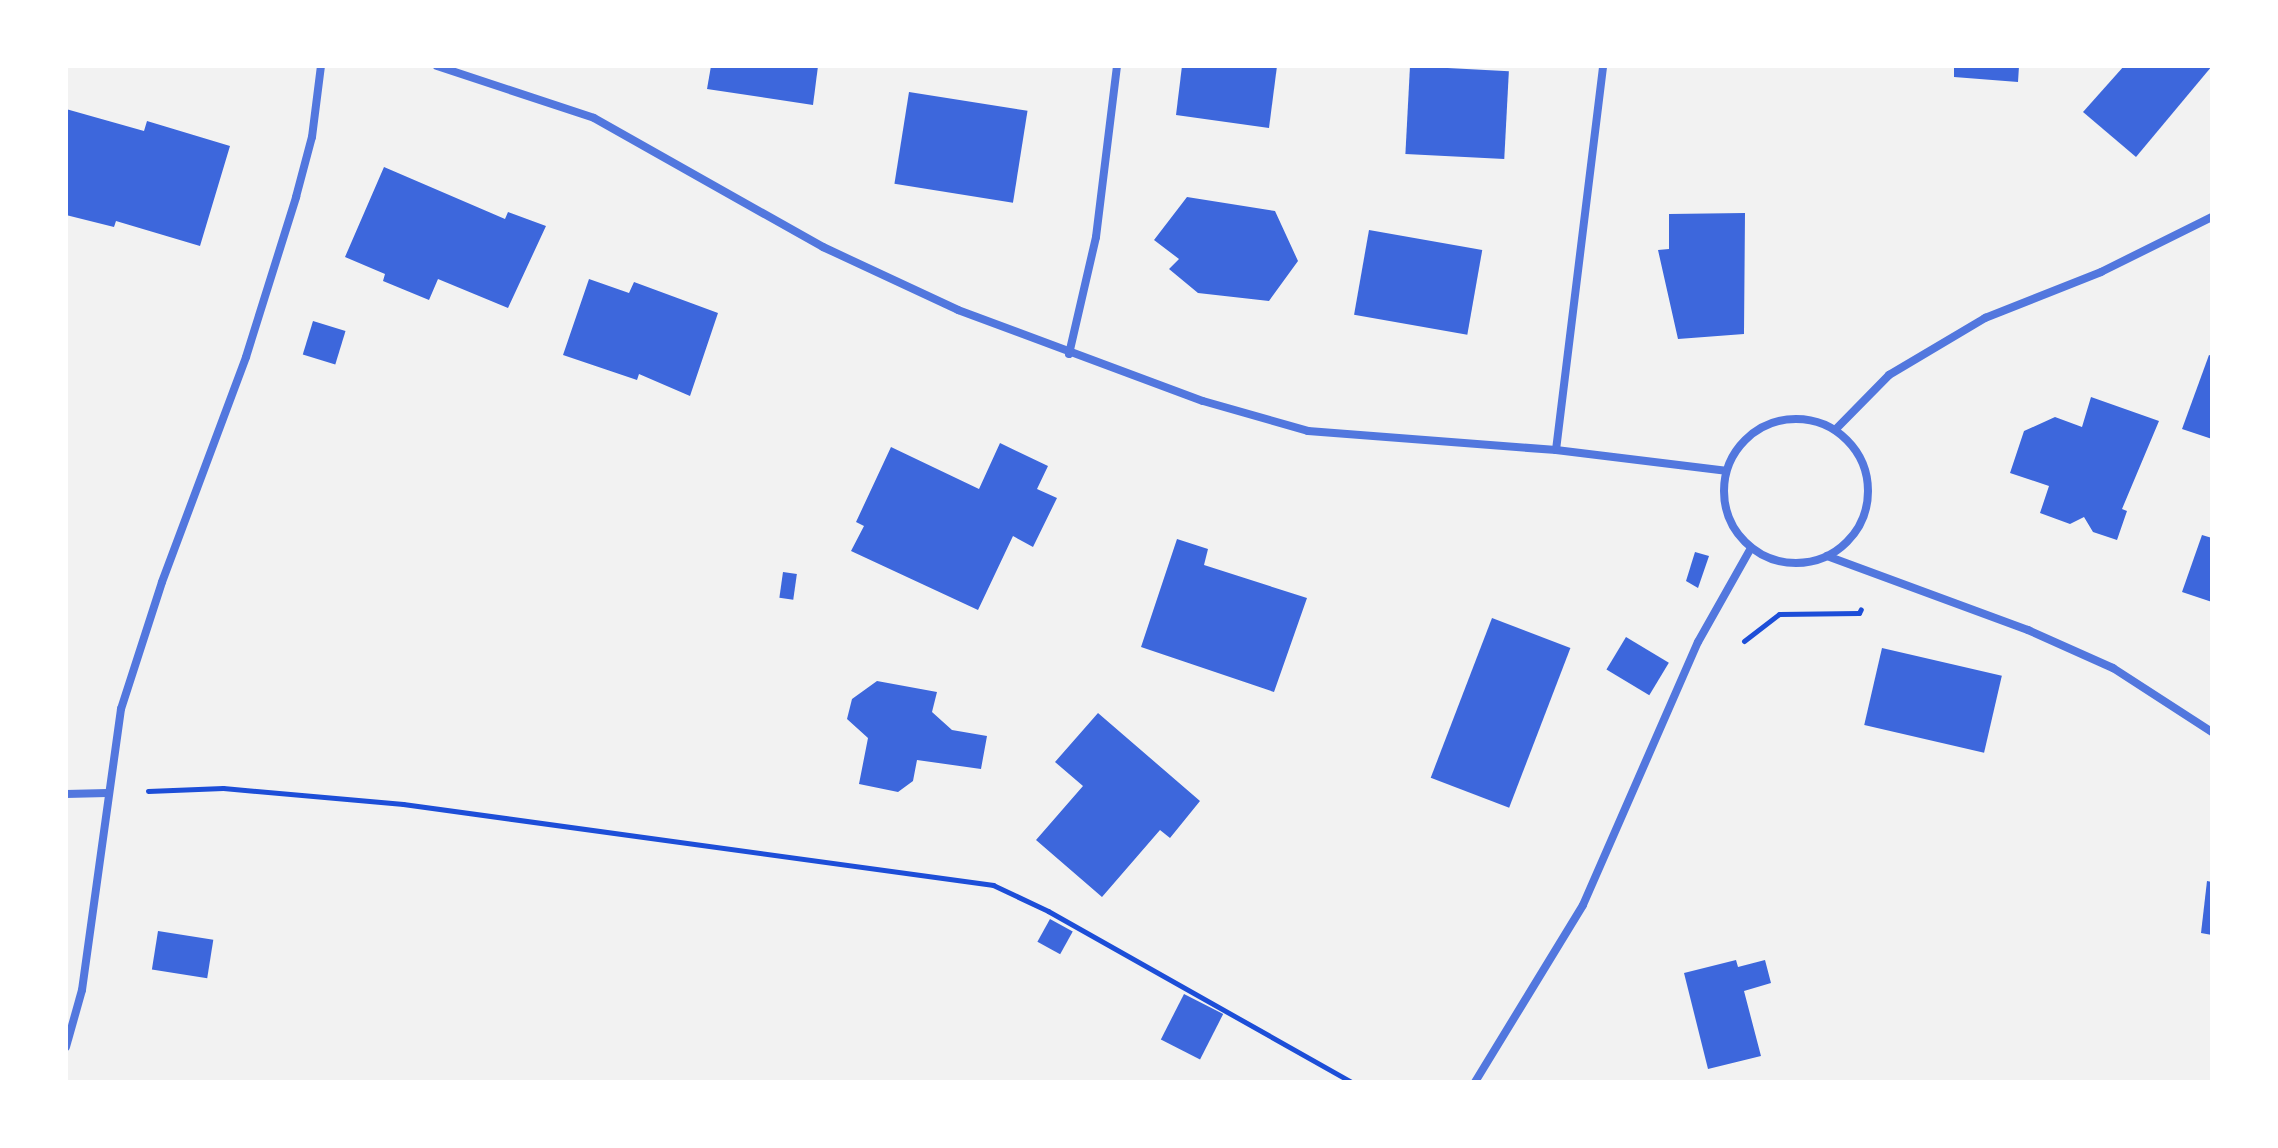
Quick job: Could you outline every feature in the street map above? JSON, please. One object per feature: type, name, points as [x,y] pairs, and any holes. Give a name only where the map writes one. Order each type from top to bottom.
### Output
[{"type":"street","points":[[66,1047],[82,990],[121,709],[162,582],[246,357],[296,197],[312,137],[321,66]]},
{"type":"street","points":[[437,66],[594,118],[823,247],[958,310],[1069,354],[1308,431],[1556,450],[1726,471]]},
{"type":"street","points":[[1069,354],[1096,237],[1117,66]]},
{"type":"street","points":[[1556,450],[1603,66]]},
{"type":"street","points":[[1835,430],[1889,375],[1985,318],[2101,272],[2212,217]]},
{"type":"street","points":[[1791,419],[1835,430],[1851,444],[1868,484],[1859,526],[1827,556],[1788,563],[1751,548],[1727,513],[1726,471],[1750,435],[1770,424],[1791,419]]},
{"type":"street","points":[[1475,1082],[1583,905],[1698,642],[1751,548]]},
{"type":"street","points":[[1827,556],[1874,576],[2028,630],[2099,662],[2212,732]]},
{"type":"street","points":[[66,794],[107,793]]},
{"type":"path","points":[[1735,649],[1779,614],[1859,613],[1874,576]]},
{"type":"path","points":[[107,793],[223,788],[403,804],[993,885],[1351,1082]]},
{"type":"building","points":[[711,66],[818,66],[813,105],[707,89]]},
{"type":"building","points":[[1182,66],[1277,66],[1269,128],[1176,115]]},
{"type":"building","points":[[1410,66],[1509,71],[1504,159],[1405,154]]},
{"type":"building","points":[[1954,66],[2019,66],[2018,82],[1954,77]]},
{"type":"building","points":[[2124,66],[2212,66],[2136,157],[2083,112]]},
{"type":"building","points":[[909,92],[1028,111],[1013,203],[894,184]]},
{"type":"building","points":[[66,109],[144,131],[147,121],[230,146],[200,246],[116,221],[114,227],[66,215]]},
{"type":"building","points":[[384,167],[505,219],[508,212],[546,226],[508,308],[438,279],[429,300],[383,281],[385,274],[345,257]]},
{"type":"building","points":[[1187,197],[1275,211],[1298,261],[1269,301],[1198,293],[1169,269],[1179,259],[1154,240]]},
{"type":"building","points":[[1745,213],[1744,334],[1678,339],[1658,250],[1669,249],[1669,214]]},
{"type":"building","points":[[1369,230],[1482,250],[1467,335],[1354,315]]},
{"type":"building","points":[[589,279],[629,293],[634,282],[718,313],[690,396],[639,374],[637,380],[563,355]]},
{"type":"building","points":[[313,321],[346,331],[335,364],[303,354]]},
{"type":"building","points":[[2209,355],[2212,356],[2212,439],[2182,429]]},
{"type":"building","points":[[2091,397],[2159,421],[2122,509],[2127,511],[2117,540],[2093,532],[2084,517],[2070,524],[2040,513],[2049,486],[2010,473],[2024,431],[2055,417],[2082,427]]},
{"type":"building","points":[[1000,443],[1048,466],[1037,489],[1057,498],[1033,547],[1013,536],[978,610],[851,551],[864,526],[856,522],[891,447],[979,489]]},
{"type":"building","points":[[2202,535],[2212,538],[2212,602],[2182,592]]},
{"type":"building","points":[[1177,539],[1208,549],[1204,565],[1307,598],[1274,692],[1141,647]]},
{"type":"building","points":[[1695,552],[1709,556],[1698,588],[1686,581]]},
{"type":"building","points":[[783,572],[797,574],[793,600],[779,598]]},
{"type":"building","points":[[1492,618],[1570,648],[1509,808],[1431,778]]},
{"type":"building","points":[[1626,637],[1669,663],[1649,695],[1606,670]]},
{"type":"building","points":[[1882,648],[2002,676],[1984,753],[1864,725]]},
{"type":"building","points":[[877,681],[937,692],[932,712],[952,730],[987,736],[981,769],[917,760],[913,781],[898,792],[859,784],[868,738],[847,719],[852,699]]},
{"type":"building","points":[[1098,713],[1200,801],[1170,838],[1160,830],[1102,897],[1036,840],[1083,786],[1055,762]]},
{"type":"building","points":[[2207,881],[2212,882],[2212,935],[2201,933]]},
{"type":"building","points":[[1050,919],[1073,932],[1060,954],[1037,942]]},
{"type":"building","points":[[158,931],[213,940],[207,978],[152,970]]},
{"type":"building","points":[[1736,960],[1738,967],[1765,960],[1771,983],[1744,991],[1761,1056],[1708,1069],[1684,973]]},
{"type":"building","points":[[1184,994],[1223,1014],[1200,1059],[1161,1039]]}]
